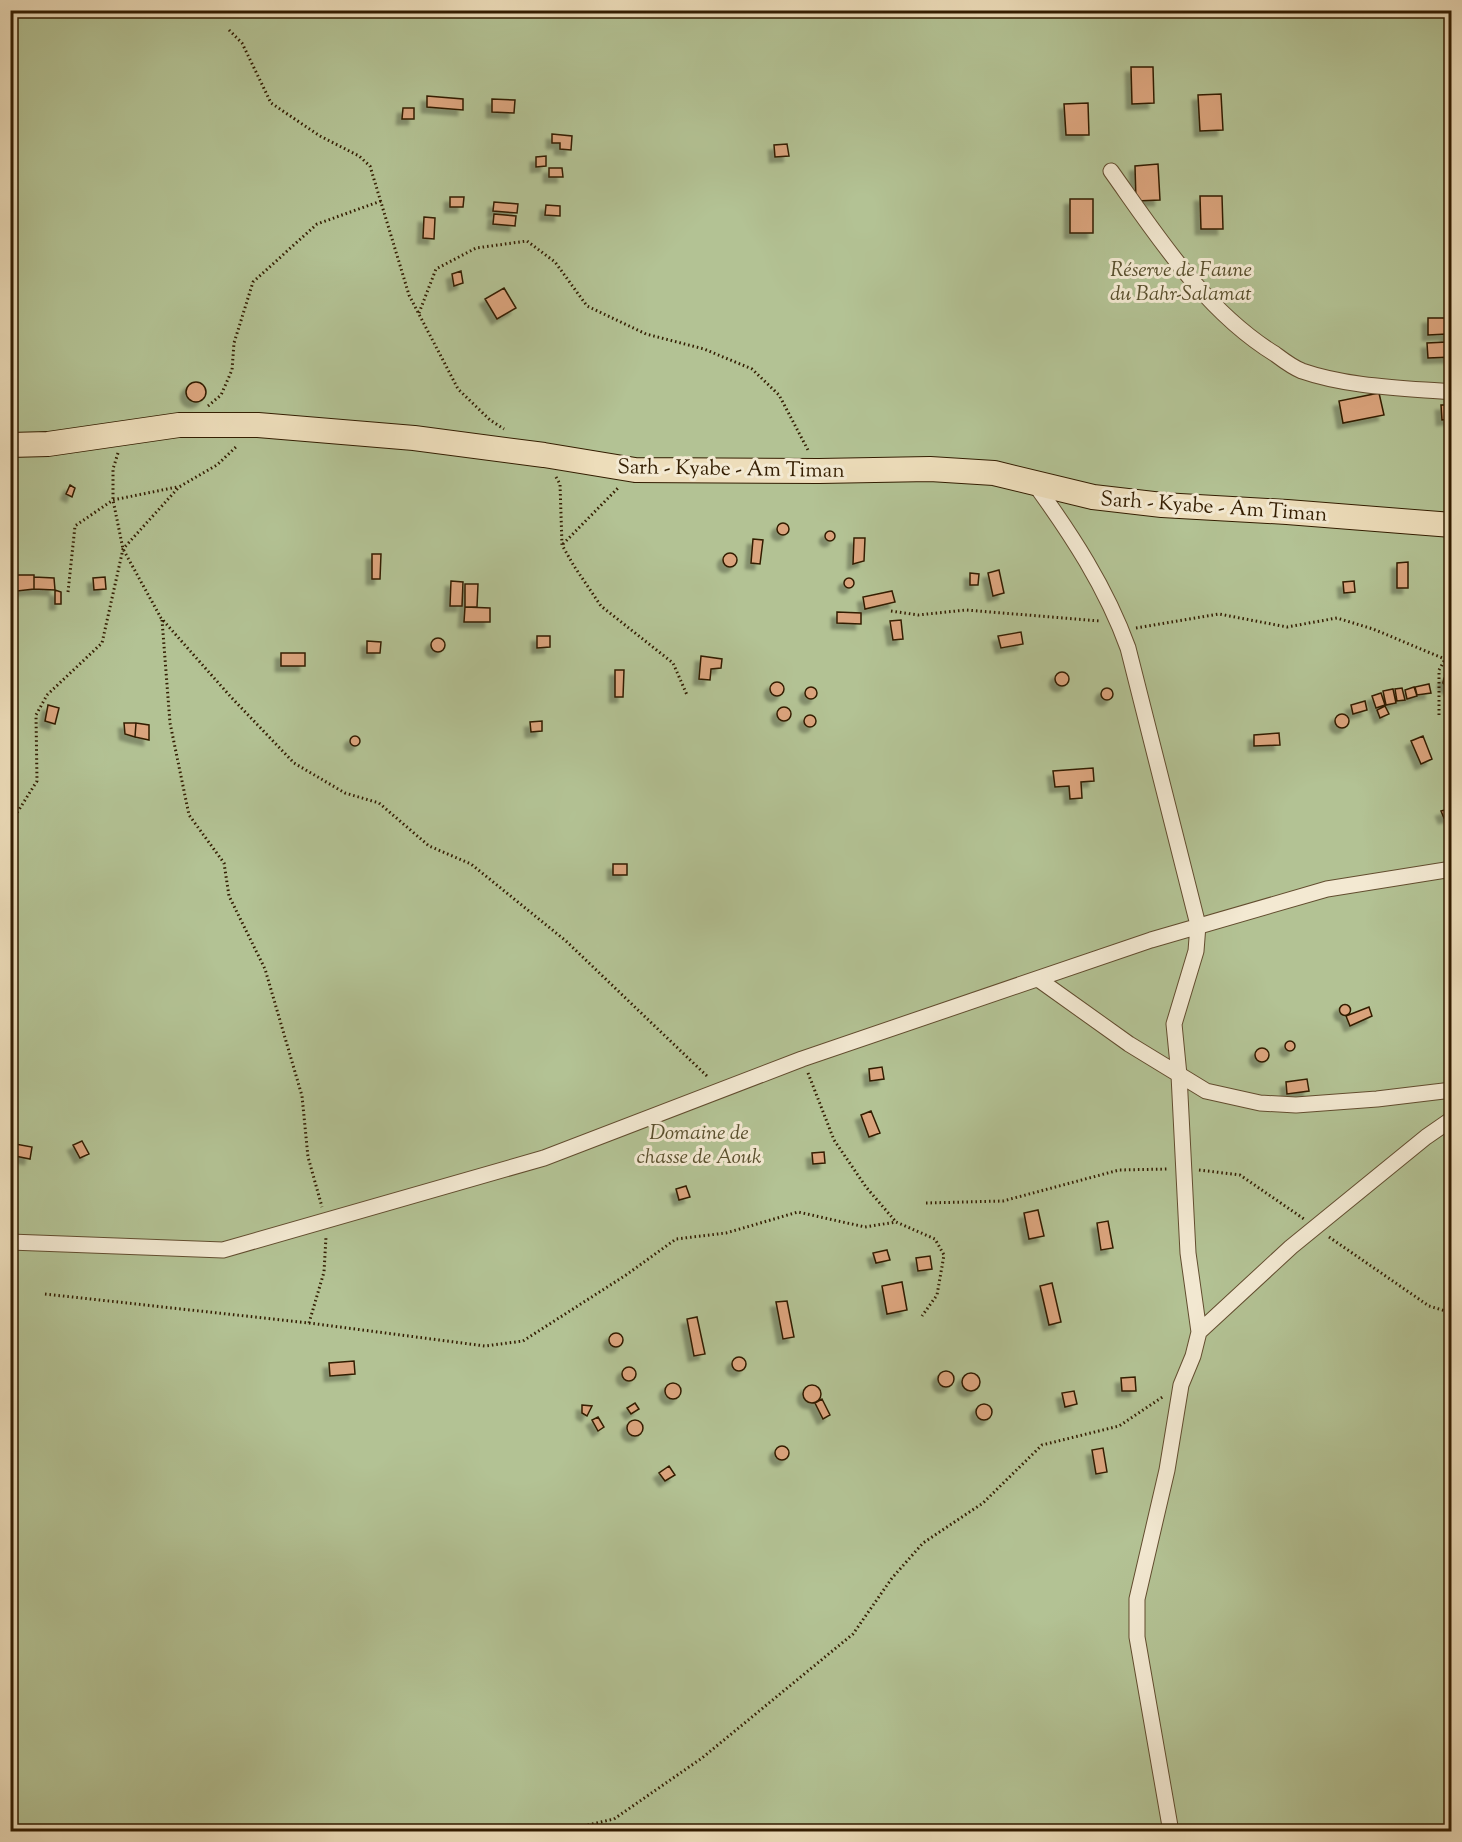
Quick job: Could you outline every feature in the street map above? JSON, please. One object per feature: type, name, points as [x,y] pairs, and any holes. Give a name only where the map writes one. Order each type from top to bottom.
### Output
[{"type":"main road","name":"Sarh - Kyabe - Am Timan","points":[[10,445],[48,444],[183,425],[258,425],[414,438],[544,455],[635,470],[930,469],[994,473],[1093,497],[1162,505],[1452,525]]},
{"type":"street","points":[[1111,171],[1160,239],[1210,301],[1255,342],[1300,370],[1335,380],[1452,392]]},
{"type":"street","points":[[1034,483],[1076,543],[1119,623],[1128,648],[1198,926],[1196,951],[1174,1024],[1179,1075],[1188,1253],[1199,1332],[1193,1356],[1181,1385],[1167,1470],[1137,1599],[1137,1637],[1171,1832]]},
{"type":"street","points":[[10,1242],[223,1250],[544,1158],[802,1059],[1198,926],[1327,889],[1452,870]]},
{"type":"street","points":[[1038,979],[1129,1044],[1206,1091],[1260,1103],[1296,1105],[1452,1090]]},
{"type":"street","points":[[1199,1332],[1299,1240],[1426,1137],[1452,1119]]},
{"type":"path","points":[[229,30],[242,43],[271,103],[320,136],[359,156],[370,166],[409,295],[458,388],[490,420],[508,432]]},
{"type":"path","points":[[183,425],[221,395],[232,370],[234,343],[253,282],[317,224],[381,201]]},
{"type":"path","points":[[419,313],[436,269],[476,248],[527,241],[555,262],[586,306],[646,334],[704,349],[752,369],[779,395],[819,471]]},
{"type":"path","points":[[68,592],[75,526],[113,500],[178,487],[217,465],[258,425]]},
{"type":"path","points":[[137,432],[120,448],[113,469],[113,500],[123,549],[162,618],[230,696],[294,763],[345,793],[379,803],[429,846],[471,864],[566,941],[722,1090]]},
{"type":"path","points":[[544,455],[560,484],[562,545],[574,567],[601,606],[673,663],[687,695]]},
{"type":"path","points":[[562,545],[635,470]]},
{"type":"path","points":[[10,824],[37,781],[36,715],[47,694],[102,643],[123,549],[178,487]]},
{"type":"path","points":[[891,611],[918,615],[966,610],[1119,623],[1137,629],[1219,614],[1287,627],[1337,618],[1373,629],[1452,662]]},
{"type":"path","points":[[162,618],[170,723],[189,815],[224,863],[229,896],[265,969],[303,1096],[308,1157],[326,1220],[324,1272],[309,1323]]},
{"type":"path","points":[[1439,716],[1438,670],[1452,646]]},
{"type":"path","points":[[802,1059],[834,1140],[866,1187],[896,1222],[935,1239],[944,1255],[937,1295],[922,1316]]},
{"type":"path","points":[[45,1294],[309,1323],[485,1346],[523,1341],[626,1275],[676,1239],[726,1233],[798,1212],[865,1227],[896,1222]]},
{"type":"path","points":[[557,1832],[614,1819],[702,1758],[853,1634],[892,1578],[923,1543],[983,1503],[1042,1445],[1119,1425],[1181,1385]]},
{"type":"green space","name":"Domaine de chasse de Aouk","points":[[11,11],[1451,11],[1451,1831],[11,1832]]},
{"type":"building","points":[[1131,67],[1153,67],[1154,103],[1132,104]]},
{"type":"building","points":[[1221,94],[1223,130],[1200,131],[1198,95]]},
{"type":"building","points":[[427,96],[463,99],[463,110],[427,107]]},
{"type":"building","points":[[492,99],[515,100],[514,113],[492,112]]},
{"type":"building","points":[[1088,103],[1089,135],[1066,135],[1064,104]]},
{"type":"building","points":[[403,108],[414,108],[414,119],[402,119]]},
{"type":"building","points":[[552,134],[572,136],[571,150],[560,149],[560,143],[552,143]]},
{"type":"building","points":[[787,144],[789,156],[775,157],[774,145]]},
{"type":"building","points":[[546,156],[546,166],[536,167],[536,157]]},
{"type":"building","points":[[1158,164],[1160,200],[1136,201],[1135,166]]},
{"type":"building","points":[[549,168],[562,168],[563,177],[549,177]]},
{"type":"building","points":[[1200,196],[1222,196],[1223,229],[1201,229]]},
{"type":"building","points":[[450,197],[464,197],[463,207],[450,207]]},
{"type":"building","points":[[1070,199],[1093,199],[1093,233],[1070,233]]},
{"type":"building","points":[[494,202],[518,204],[517,213],[493,211]]},
{"type":"building","points":[[546,205],[560,206],[560,216],[545,215]]},
{"type":"building","points":[[494,214],[516,216],[515,226],[493,224]]},
{"type":"building","points":[[424,217],[435,218],[434,239],[423,238]]},
{"type":"building","points":[[461,271],[463,283],[454,286],[452,274]]},
{"type":"building","points":[[504,288],[516,308],[497,319],[485,299]]},
{"type":"building","points":[[1428,318],[1452,318],[1452,357],[1428,358],[1427,343],[1447,342],[1446,334],[1428,335]]},
{"type":"building","points":[[196,382],[203,385],[206,392],[203,399],[196,402],[189,399],[186,392],[189,385]]},
{"type":"building","points":[[1379,393],[1384,415],[1343,423],[1339,401]]},
{"type":"building","points":[[1441,405],[1449,405],[1450,419],[1442,420]]},
{"type":"building","points":[[70,485],[75,488],[72,497],[66,494]]},
{"type":"building","points":[[785,523],[788,524],[788,534],[781,535],[778,534],[777,527],[778,524]]},
{"type":"building","points":[[830,531],[834,532],[834,540],[830,541],[826,540],[825,536],[826,532]]},
{"type":"building","points":[[854,538],[865,538],[864,561],[853,564]]},
{"type":"building","points":[[753,539],[763,540],[760,564],[751,563]]},
{"type":"building","points":[[730,553],[735,555],[737,560],[735,565],[730,567],[725,565],[723,560],[725,555]]},
{"type":"building","points":[[372,554],[381,554],[380,579],[372,579]]},
{"type":"building","points":[[1408,562],[1408,588],[1397,588],[1397,563]]},
{"type":"building","points":[[999,570],[1004,593],[993,596],[988,573]]},
{"type":"building","points":[[970,573],[979,574],[978,585],[970,585]]},
{"type":"building","points":[[16,575],[34,575],[34,589],[17,591]]},
{"type":"building","points":[[34,577],[54,578],[55,590],[34,589]]},
{"type":"building","points":[[105,577],[106,589],[94,590],[93,578]]},
{"type":"building","points":[[849,578],[853,579],[853,587],[849,588],[845,587],[844,583],[845,579]]},
{"type":"building","points":[[451,581],[463,582],[462,606],[450,606]]},
{"type":"building","points":[[1354,581],[1355,592],[1344,593],[1343,582]]},
{"type":"building","points":[[465,584],[478,584],[477,607],[465,607]]},
{"type":"building","points":[[55,590],[61,592],[61,604],[55,604]]},
{"type":"building","points":[[892,591],[895,602],[865,609],[863,597]]},
{"type":"building","points":[[465,607],[490,608],[490,622],[464,622]]},
{"type":"building","points":[[837,612],[861,613],[861,624],[837,623]]},
{"type":"building","points":[[901,620],[903,639],[893,640],[890,621]]},
{"type":"building","points":[[1021,632],[1023,644],[1001,648],[998,636]]},
{"type":"building","points":[[537,636],[550,636],[550,647],[537,648]]},
{"type":"building","points":[[438,638],[443,640],[445,645],[443,650],[438,652],[433,650],[431,645],[433,640]]},
{"type":"building","points":[[367,641],[381,642],[380,653],[367,653]]},
{"type":"building","points":[[281,653],[305,653],[305,666],[281,666]]},
{"type":"building","points":[[701,656],[722,659],[721,668],[711,669],[710,680],[699,679]]},
{"type":"building","points":[[615,670],[624,670],[623,697],[615,697]]},
{"type":"building","points":[[1062,672],[1067,674],[1069,679],[1067,684],[1062,686],[1057,684],[1055,679],[1057,674]]},
{"type":"building","points":[[1452,676],[1452,688],[1449,689],[1443,683],[1444,678]]},
{"type":"building","points":[[777,682],[782,684],[784,689],[782,694],[777,696],[772,694],[770,689],[772,684]]},
{"type":"building","points":[[1429,684],[1431,693],[1417,695],[1415,687]]},
{"type":"building","points":[[813,687],[817,693],[813,699],[809,699],[805,691]]},
{"type":"building","points":[[1414,687],[1417,696],[1407,699],[1405,690]]},
{"type":"building","points":[[1109,688],[1112,689],[1112,699],[1105,700],[1102,699],[1101,692],[1102,689]]},
{"type":"building","points":[[1402,688],[1405,700],[1397,701],[1395,689]]},
{"type":"building","points":[[1393,689],[1396,703],[1386,705],[1383,691]]},
{"type":"building","points":[[1381,693],[1385,705],[1376,708],[1372,696]]},
{"type":"building","points":[[1365,701],[1367,710],[1353,714],[1351,705]]},
{"type":"building","points":[[48,705],[59,708],[55,724],[45,721]]},
{"type":"building","points":[[1385,706],[1389,714],[1380,718],[1377,710]]},
{"type":"building","points":[[784,707],[789,709],[791,714],[789,719],[784,721],[779,719],[777,714],[779,709]]},
{"type":"building","points":[[1339,714],[1345,714],[1349,721],[1345,728],[1339,728],[1335,724],[1335,718]]},
{"type":"building","points":[[812,715],[816,721],[812,727],[808,727],[804,719]]},
{"type":"building","points":[[542,721],[542,731],[531,732],[530,722]]},
{"type":"building","points":[[124,723],[136,723],[135,737],[125,734]]},
{"type":"building","points":[[136,723],[149,725],[149,740],[135,737]]},
{"type":"building","points":[[1279,733],[1280,745],[1254,746],[1254,735]]},
{"type":"building","points":[[355,736],[360,741],[355,746],[350,741]]},
{"type":"building","points":[[1423,736],[1432,759],[1421,764],[1411,741]]},
{"type":"building","points":[[1093,768],[1094,781],[1081,782],[1082,798],[1070,799],[1069,786],[1055,787],[1053,771]]},
{"type":"building","points":[[1452,808],[1452,816],[1444,818],[1441,811]]},
{"type":"building","points":[[613,864],[627,864],[627,875],[613,875]]},
{"type":"building","points":[[1345,1005],[1349,1006],[1349,1014],[1345,1015],[1341,1014],[1340,1010],[1341,1006]]},
{"type":"building","points":[[1369,1007],[1372,1016],[1350,1026],[1346,1016]]},
{"type":"building","points":[[1290,1041],[1294,1042],[1294,1050],[1290,1051],[1286,1050],[1285,1046],[1286,1042]]},
{"type":"building","points":[[1262,1048],[1267,1050],[1269,1055],[1267,1060],[1262,1062],[1257,1060],[1255,1055],[1257,1050]]},
{"type":"building","points":[[882,1067],[884,1079],[870,1081],[869,1069]]},
{"type":"building","points":[[1307,1079],[1309,1091],[1287,1094],[1286,1082]]},
{"type":"building","points":[[871,1111],[880,1133],[869,1137],[861,1115]]},
{"type":"building","points":[[82,1141],[89,1154],[80,1158],[73,1145]]},
{"type":"building","points":[[10,1143],[32,1147],[30,1159],[10,1155]]},
{"type":"building","points":[[824,1152],[825,1163],[813,1164],[812,1153]]},
{"type":"building","points":[[686,1186],[690,1197],[679,1200],[676,1189]]},
{"type":"building","points":[[1038,1210],[1044,1236],[1029,1239],[1024,1213]]},
{"type":"building","points":[[1108,1221],[1113,1248],[1101,1250],[1097,1223]]},
{"type":"building","points":[[887,1250],[890,1260],[876,1263],[873,1253]]},
{"type":"building","points":[[930,1256],[932,1269],[918,1271],[916,1258]]},
{"type":"building","points":[[902,1282],[907,1310],[887,1314],[882,1286]]},
{"type":"building","points":[[1052,1283],[1061,1322],[1049,1325],[1040,1286]]},
{"type":"building","points":[[787,1301],[794,1337],[783,1339],[776,1302]]},
{"type":"building","points":[[697,1317],[705,1354],[694,1356],[687,1319]]},
{"type":"building","points":[[616,1333],[621,1335],[623,1340],[621,1345],[616,1347],[611,1345],[609,1340],[611,1335]]},
{"type":"building","points":[[739,1357],[744,1359],[746,1364],[744,1369],[739,1371],[734,1369],[732,1364],[734,1359]]},
{"type":"building","points":[[354,1361],[355,1374],[330,1376],[329,1363]]},
{"type":"building","points":[[626,1367],[632,1367],[636,1374],[632,1381],[626,1381],[622,1377],[622,1371]]},
{"type":"building","points":[[946,1371],[954,1379],[946,1387],[938,1379]]},
{"type":"building","points":[[971,1373],[977,1376],[980,1382],[977,1388],[971,1391],[965,1388],[962,1382],[965,1376]]},
{"type":"building","points":[[1135,1377],[1136,1391],[1122,1391],[1121,1378]]},
{"type":"building","points":[[673,1383],[681,1391],[673,1399],[665,1391]]},
{"type":"building","points":[[812,1385],[818,1388],[821,1394],[818,1400],[812,1403],[806,1400],[803,1394],[806,1388]]},
{"type":"building","points":[[1074,1391],[1077,1404],[1065,1407],[1062,1393]]},
{"type":"building","points":[[822,1399],[830,1415],[823,1419],[815,1403]]},
{"type":"building","points":[[635,1403],[639,1409],[631,1414],[627,1408]]},
{"type":"building","points":[[984,1404],[990,1406],[992,1412],[990,1418],[984,1420],[978,1418],[976,1412],[978,1406]]},
{"type":"building","points":[[582,1405],[592,1406],[587,1416],[582,1413]]},
{"type":"building","points":[[598,1417],[604,1427],[598,1431],[592,1420]]},
{"type":"building","points":[[632,1420],[638,1420],[643,1428],[641,1434],[632,1436],[627,1431],[627,1425]]},
{"type":"building","points":[[779,1446],[785,1446],[789,1453],[785,1460],[779,1460],[775,1456],[775,1450]]},
{"type":"building","points":[[1103,1448],[1107,1472],[1096,1474],[1092,1450]]},
{"type":"building","points":[[669,1466],[675,1475],[665,1481],[659,1473]]},
{"type":"park label","name":"Réserve de Faune du Bahr-Salamat","points":[[1181,281]]}]
